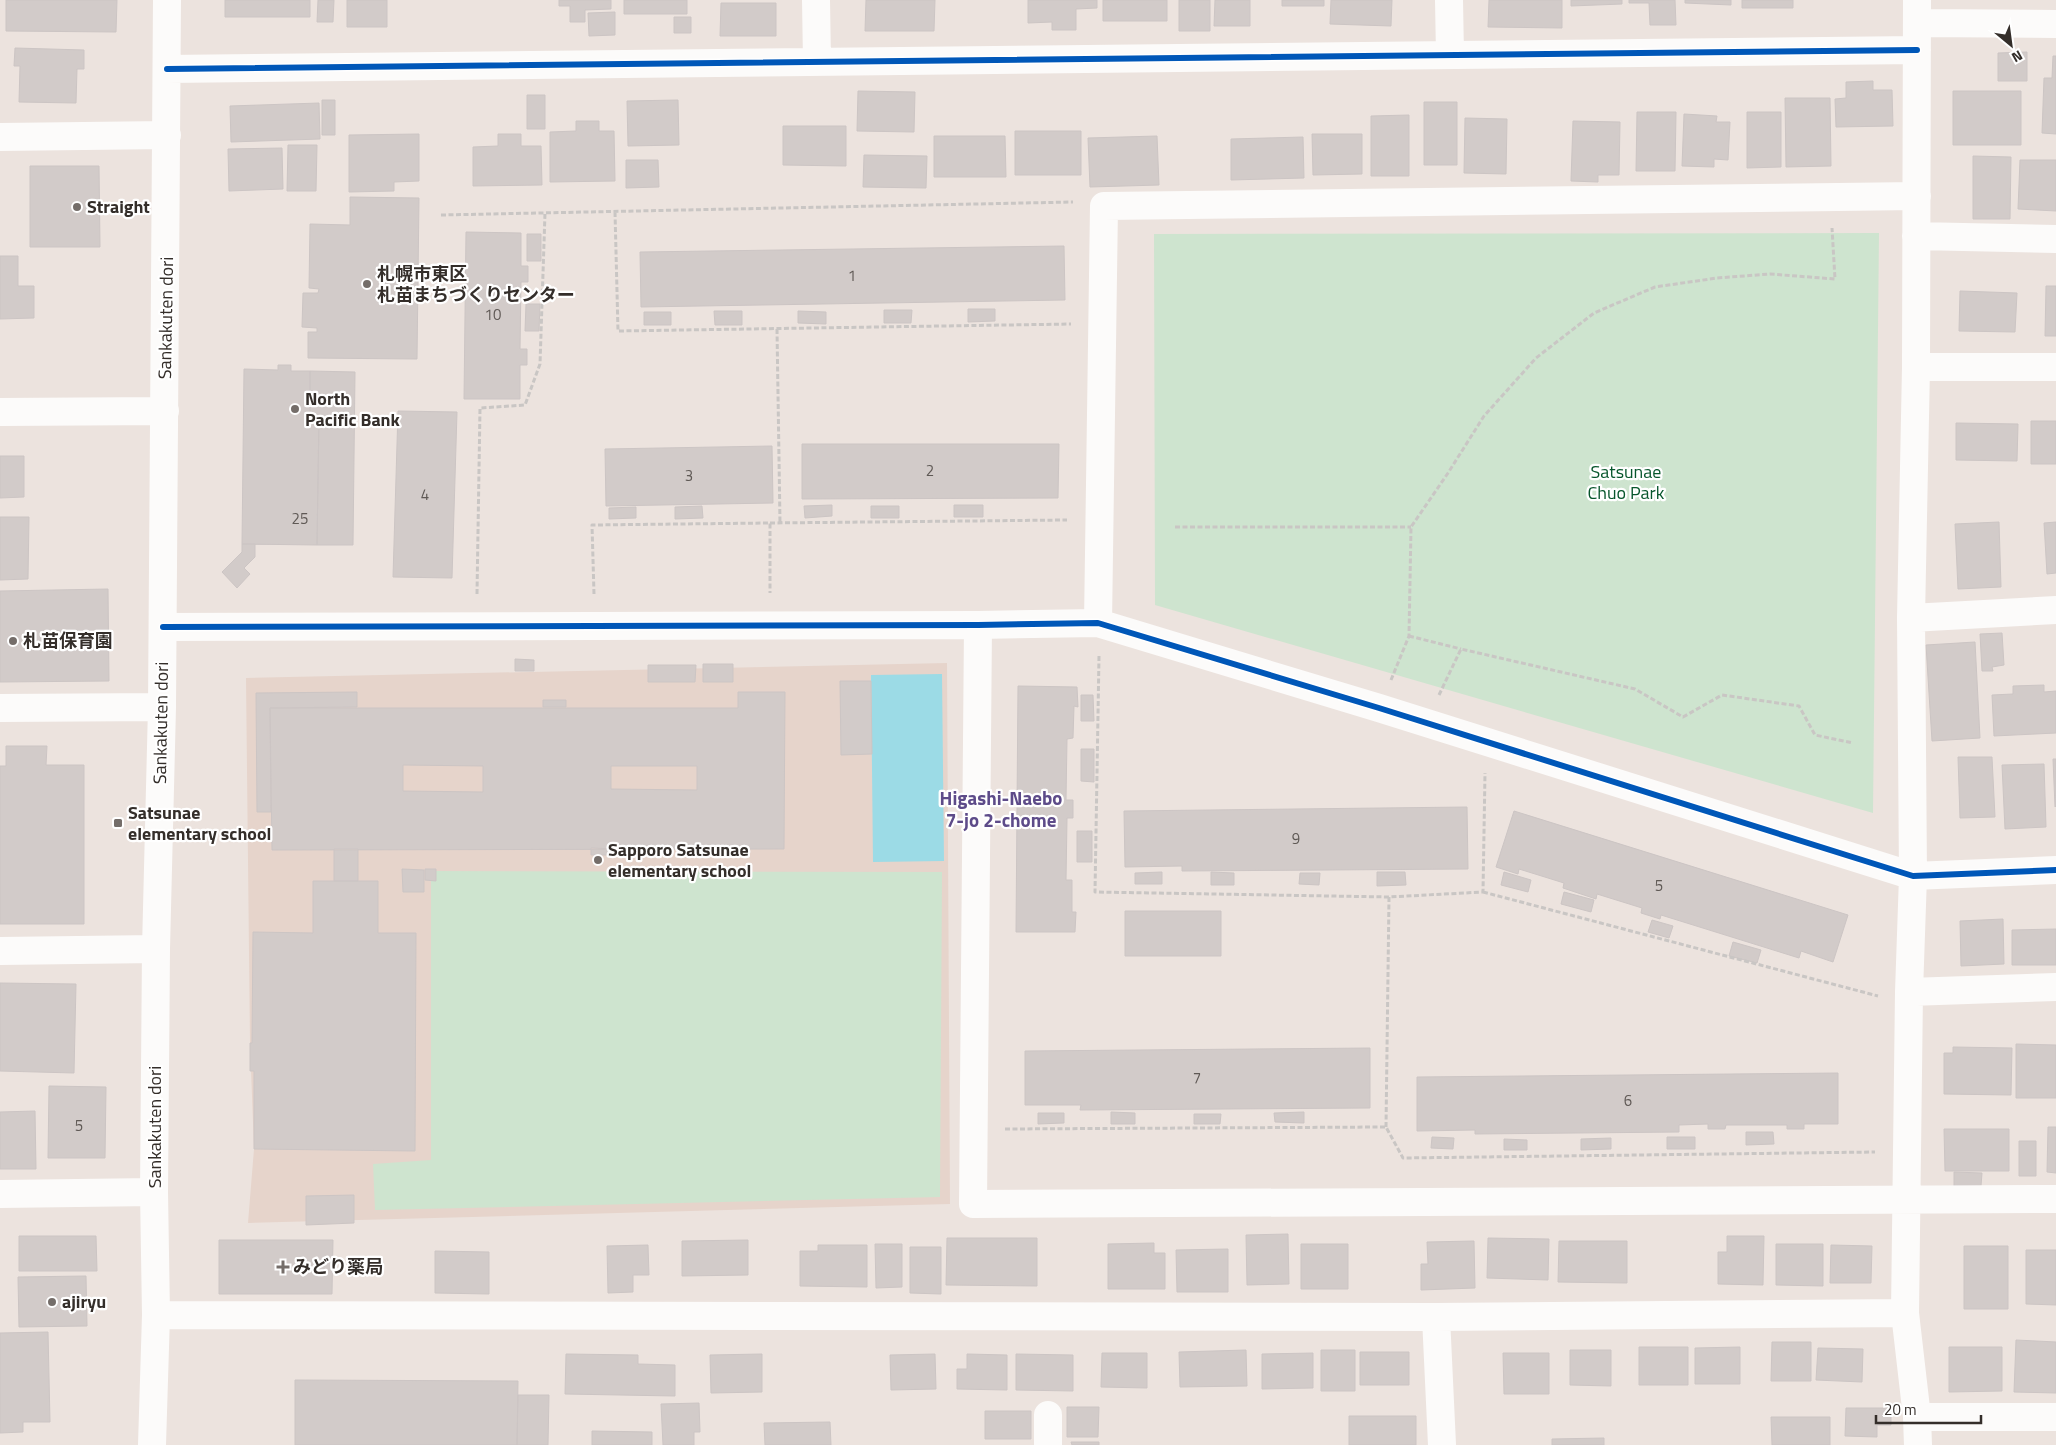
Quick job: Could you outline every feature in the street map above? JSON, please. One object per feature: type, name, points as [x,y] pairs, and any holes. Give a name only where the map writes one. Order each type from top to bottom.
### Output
[{"type":"street","name":"Sankakuten dori","points":[[152,1445],[156,1315],[154,1192],[156,948],[163,628],[168,135],[167,0]]},
{"type":"street","points":[[816,0],[817,61]]},
{"type":"street","points":[[1449,0],[1450,55]]},
{"type":"street","points":[[167,69],[1450,55],[1917,24],[2056,24]]},
{"type":"street","points":[[1917,24],[1916,367],[1911,618],[1913,876],[1909,992],[1908,1198],[1905,1312],[1917,1417],[1918,1445]]},
{"type":"street","points":[[0,137],[168,135]]},
{"type":"street","points":[[1099,635],[1104,206],[1917,196]]},
{"type":"street","points":[[1916,236],[2056,239]]},
{"type":"street","points":[[1916,367],[2056,367]]},
{"type":"street","points":[[0,412],[165,411]]},
{"type":"street","points":[[1911,618],[2056,610]]},
{"type":"street","points":[[978,625],[973,1204],[1908,1198],[2056,1199]]},
{"type":"street","points":[[163,628],[978,625],[1099,635],[1388,711],[1913,876],[2056,870]]},
{"type":"street","points":[[0,708],[162,707]]},
{"type":"street","points":[[0,951],[156,948]]},
{"type":"street","points":[[1909,992],[2056,987]]},
{"type":"street","points":[[0,1194],[154,1192]]},
{"type":"street","points":[[156,1315],[1436,1317],[1905,1312]]},
{"type":"street","points":[[1436,1317],[1442,1445]]},
{"type":"street","points":[[1048,1415],[1048,1445]]},
{"type":"street","points":[[1917,1417],[2056,1417]]},
{"type":"path","points":[[441,215],[1075,202]]},
{"type":"path","points":[[614,212],[618,331],[1074,324]]},
{"type":"path","points":[[477,599],[480,408],[525,405],[540,364],[545,213]]},
{"type":"path","points":[[1389,682],[1409,636],[1411,527],[1484,416],[1536,358],[1594,312],[1655,286],[1717,278],[1770,274],[1835,279],[1832,222]]},
{"type":"path","points":[[777,329],[780,523]]},
{"type":"path","points":[[594,599],[592,525],[1072,520]]},
{"type":"path","points":[[770,523],[770,599]]},
{"type":"path","points":[[1176,527],[1411,527]]},
{"type":"path","points":[[1099,635],[1095,892],[1388,897],[1483,892],[1878,996]]},
{"type":"path","points":[[1409,636],[1635,689],[1683,717],[1722,695],[1799,706],[1815,735],[1853,743]]},
{"type":"path","points":[[1438,698],[1461,649]]},
{"type":"path","points":[[1483,892],[1485,770]]},
{"type":"path","points":[[1388,897],[1386,1126],[1403,1158],[1876,1152]]},
{"type":"path","points":[[1004,1129],[1386,1126]]},
{"type":"shaded area","name":"Sapporo Satsunae elementary school","points":[[947,663],[950,1204],[248,1223],[254,1149],[250,1043],[246,678]]},
{"type":"green space","name":"Satsunae Chuo Park","points":[[1879,233],[1873,813],[1155,605],[1154,234]]},
{"type":"green space","points":[[431,871],[942,872],[940,1197],[375,1210],[373,1164],[431,1160]]},
{"type":"water","points":[[942,674],[944,861],[873,862],[871,675]]},
{"type":"building","points":[[6,0],[117,0],[116,32],[6,31]]},
{"type":"building","points":[[225,0],[310,0],[310,17],[225,17]]},
{"type":"building","points":[[318,0],[334,0],[333,22],[317,22]]},
{"type":"building","points":[[347,0],[387,0],[387,27],[347,27]]},
{"type":"building","points":[[559,0],[611,0],[611,9],[585,10],[585,22],[570,22],[570,6],[559,6]]},
{"type":"building","points":[[624,0],[687,0],[687,14],[624,14]]},
{"type":"building","points":[[866,0],[935,0],[934,31],[865,31]]},
{"type":"building","points":[[1028,0],[1097,0],[1097,8],[1076,9],[1076,30],[1052,30],[1052,22],[1028,23]]},
{"type":"building","points":[[1103,0],[1167,0],[1167,21],[1103,21]]},
{"type":"building","points":[[1179,0],[1210,0],[1210,31],[1179,31]]},
{"type":"building","points":[[1215,0],[1250,0],[1250,26],[1214,26]]},
{"type":"building","points":[[1282,0],[1324,0],[1324,6],[1282,6]]},
{"type":"building","points":[[1331,0],[1392,0],[1391,26],[1330,24]]},
{"type":"building","points":[[1489,0],[1562,0],[1562,28],[1488,27]]},
{"type":"building","points":[[1571,0],[1622,0],[1622,4],[1571,6]]},
{"type":"building","points":[[1629,0],[1675,0],[1676,25],[1650,25],[1649,3],[1629,3]]},
{"type":"building","points":[[1685,0],[1731,0],[1731,5],[1685,3]]},
{"type":"building","points":[[1742,0],[1793,0],[1793,8],[1742,8]]},
{"type":"building","points":[[721,3],[776,3],[776,36],[720,36]]},
{"type":"building","points":[[615,12],[615,35],[589,36],[588,13]]},
{"type":"building","points":[[674,17],[691,17],[691,33],[674,33]]},
{"type":"building","points":[[15,48],[84,50],[84,69],[77,69],[76,103],[19,102],[20,66],[14,66]]},
{"type":"building","points":[[2027,52],[2027,81],[1998,81],[1998,53]]},
{"type":"building","points":[[2053,56],[2056,56],[2056,134],[2042,133],[2044,78],[2052,78]]},
{"type":"building","points":[[1873,81],[1873,90],[1892,90],[1893,126],[1836,127],[1835,99],[1846,98],[1846,82]]},
{"type":"building","points":[[858,91],[915,92],[914,132],[857,131]]},
{"type":"building","points":[[1953,91],[2021,91],[2021,145],[1953,145]]},
{"type":"building","points":[[527,95],[545,95],[545,129],[527,129]]},
{"type":"building","points":[[1785,98],[1830,98],[1831,166],[1786,167]]},
{"type":"building","points":[[322,100],[335,100],[335,135],[322,135]]},
{"type":"building","points":[[678,100],[679,145],[628,146],[627,101]]},
{"type":"building","points":[[1424,102],[1457,102],[1457,165],[1424,165]]},
{"type":"building","points":[[319,103],[320,139],[231,142],[230,106]]},
{"type":"building","points":[[1637,112],[1676,112],[1675,171],[1636,171]]},
{"type":"building","points":[[1747,112],[1781,112],[1781,167],[1747,168]]},
{"type":"building","points":[[1684,114],[1717,116],[1716,122],[1730,122],[1728,160],[1714,159],[1714,167],[1682,166]]},
{"type":"building","points":[[1409,115],[1409,176],[1371,176],[1371,116]]},
{"type":"building","points":[[1465,118],[1507,119],[1506,174],[1464,173]]},
{"type":"building","points":[[576,121],[599,121],[599,131],[614,131],[615,181],[550,182],[550,132],[576,131]]},
{"type":"building","points":[[1573,121],[1620,122],[1619,175],[1598,175],[1598,182],[1571,181]]},
{"type":"building","points":[[783,126],[846,126],[846,166],[783,165]]},
{"type":"building","points":[[1015,131],[1081,131],[1081,175],[1015,175]]},
{"type":"building","points":[[419,134],[419,181],[394,182],[394,191],[349,192],[349,135]]},
{"type":"building","points":[[498,134],[521,134],[521,146],[541,146],[542,185],[473,186],[473,147],[498,146]]},
{"type":"building","points":[[1312,134],[1362,134],[1362,174],[1313,175]]},
{"type":"building","points":[[934,136],[1005,136],[1006,177],[934,177]]},
{"type":"building","points":[[1157,136],[1159,185],[1090,187],[1088,138]]},
{"type":"building","points":[[1303,137],[1304,178],[1231,180],[1231,139]]},
{"type":"building","points":[[288,145],[317,145],[316,191],[287,191]]},
{"type":"building","points":[[282,148],[283,189],[229,191],[228,149]]},
{"type":"building","points":[[864,155],[927,156],[926,188],[863,187]]},
{"type":"building","points":[[1973,156],[2011,157],[2010,219],[1973,219]]},
{"type":"building","points":[[626,160],[658,160],[659,187],[626,188]]},
{"type":"building","points":[[2020,160],[2056,160],[2056,211],[2018,209]]},
{"type":"building","points":[[30,166],[99,166],[100,247],[30,247]]},
{"type":"building","points":[[350,197],[419,198],[417,359],[308,358],[308,332],[317,332],[317,328],[302,327],[303,293],[318,293],[319,289],[309,288],[310,224],[350,225]]},
{"type":"building","points":[[466,232],[521,233],[521,266],[528,266],[528,282],[521,282],[520,349],[527,349],[527,365],[520,365],[520,399],[464,399]]},
{"type":"building","points":[[527,234],[541,234],[541,261],[527,261]]},
{"type":"building","points":[[1064,246],[1065,300],[641,307],[640,252]]},
{"type":"building","points":[[0,256],[18,256],[18,286],[34,286],[34,318],[0,319]]},
{"type":"building","points":[[2046,286],[2056,286],[2056,336],[2045,336]]},
{"type":"building","points":[[1960,291],[2017,293],[2015,332],[1959,331]]},
{"type":"building","points":[[526,304],[540,304],[539,331],[525,331]]},
{"type":"building","points":[[968,309],[995,309],[995,321],[968,322]]},
{"type":"building","points":[[884,310],[912,310],[911,323],[884,323]]},
{"type":"building","points":[[714,311],[742,311],[742,325],[715,325]]},
{"type":"building","points":[[798,311],[826,312],[826,324],[798,323]]},
{"type":"building","points":[[644,312],[671,312],[671,325],[644,325]]},
{"type":"building","points":[[278,365],[291,365],[291,371],[310,371],[310,417],[319,416],[317,545],[242,544],[244,369],[278,370]]},
{"type":"building","points":[[310,371],[355,372],[353,545],[317,545],[319,416],[310,417]]},
{"type":"building","points":[[398,411],[457,412],[452,578],[393,577]]},
{"type":"building","points":[[2031,421],[2056,421],[2056,464],[2031,464]]},
{"type":"building","points":[[1956,423],[2018,424],[2017,461],[1956,460]]},
{"type":"building","points":[[802,444],[1059,444],[1058,498],[802,499]]},
{"type":"building","points":[[772,446],[773,503],[606,506],[605,449]]},
{"type":"building","points":[[0,456],[24,456],[24,497],[0,498]]},
{"type":"building","points":[[832,505],[832,516],[805,518],[804,506]]},
{"type":"building","points":[[954,505],[983,505],[983,517],[954,517]]},
{"type":"building","points":[[702,506],[703,518],[675,519],[675,507]]},
{"type":"building","points":[[871,506],[899,506],[899,518],[871,518]]},
{"type":"building","points":[[636,507],[636,518],[609,519],[609,508]]},
{"type":"building","points":[[0,517],[29,517],[28,579],[0,580]]},
{"type":"building","points":[[1999,522],[2001,587],[1958,589],[1955,524]]},
{"type":"building","points":[[2056,522],[2056,573],[2047,574],[2044,523]]},
{"type":"building","points":[[242,544],[255,544],[255,557],[244,568],[250,574],[237,588],[222,572],[242,552]]},
{"type":"building","points":[[108,589],[109,681],[0,682],[0,591]]},
{"type":"building","points":[[2002,633],[2004,665],[1992,667],[1993,671],[1982,671],[1980,634]]},
{"type":"building","points":[[1975,642],[1980,738],[1932,741],[1926,645]]},
{"type":"building","points":[[515,659],[534,660],[534,671],[515,671]]},
{"type":"building","points":[[703,664],[733,664],[733,682],[703,682]]},
{"type":"building","points":[[648,665],[696,665],[695,682],[648,682]]},
{"type":"building","points":[[840,681],[871,681],[872,754],[841,755]]},
{"type":"building","points":[[2044,685],[2044,692],[2056,691],[2056,733],[1994,736],[1992,695],[2013,694],[2013,686]]},
{"type":"building","points":[[1018,686],[1077,687],[1078,707],[1074,706],[1073,738],[1067,739],[1066,800],[1073,800],[1073,818],[1067,818],[1066,880],[1072,880],[1072,912],[1076,912],[1075,932],[1016,932]]},
{"type":"building","points":[[357,692],[357,707],[270,708],[271,812],[257,812],[256,693]]},
{"type":"building","points":[[738,692],[785,692],[784,849],[272,850],[270,708],[738,708]],"holes":[[[403,765],[483,766],[483,792],[403,791]],[[611,766],[697,766],[697,790],[611,789]]]},
{"type":"building","points":[[1081,695],[1093,695],[1094,721],[1081,721]]},
{"type":"building","points":[[543,700],[566,700],[566,707],[543,707]]},
{"type":"building","points":[[6,746],[47,746],[46,765],[84,765],[84,924],[0,924],[0,766],[6,766]]},
{"type":"building","points":[[1081,749],[1094,749],[1094,782],[1081,781]]},
{"type":"building","points":[[1958,757],[1992,757],[1995,817],[1960,818]]},
{"type":"building","points":[[2053,759],[2056,759],[2055,807]]},
{"type":"building","points":[[2044,764],[2046,827],[2005,829],[2002,765]]},
{"type":"building","points":[[1467,807],[1468,869],[1182,871],[1182,866],[1125,867],[1124,811]]},
{"type":"building","points":[[1514,811],[1848,915],[1833,962],[1801,951],[1799,958],[1661,915],[1660,919],[1641,913],[1642,908],[1597,894],[1596,899],[1563,888],[1564,883],[1519,869],[1518,874],[1496,867]]},
{"type":"building","points":[[1077,831],[1092,831],[1092,862],[1077,862]]},
{"type":"building","points":[[591,848],[613,849],[613,855],[591,855]]},
{"type":"building","points":[[334,849],[358,849],[358,881],[334,881]]},
{"type":"building","points":[[402,869],[424,870],[424,892],[403,892]]},
{"type":"building","points":[[425,869],[436,869],[436,881],[425,880]]},
{"type":"building","points":[[1162,872],[1162,884],[1135,884],[1135,873]]},
{"type":"building","points":[[1211,872],[1234,873],[1234,885],[1211,885]]},
{"type":"building","points":[[1377,872],[1405,872],[1406,885],[1377,886]]},
{"type":"building","points":[[1504,872],[1531,880],[1528,892],[1501,885]]},
{"type":"building","points":[[1300,873],[1320,873],[1319,885],[1299,884]]},
{"type":"building","points":[[313,881],[378,881],[378,933],[416,933],[415,1151],[254,1149],[254,1071],[250,1071],[253,932],[313,933]]},
{"type":"building","points":[[1564,892],[1594,900],[1591,912],[1561,904]]},
{"type":"building","points":[[1125,911],[1221,911],[1221,956],[1125,956]]},
{"type":"building","points":[[2003,919],[2004,964],[1961,966],[1960,921]]},
{"type":"building","points":[[1652,920],[1673,926],[1669,938],[1648,932]]},
{"type":"building","points":[[2056,929],[2056,965],[2012,965],[2012,930]]},
{"type":"building","points":[[1733,942],[1761,950],[1757,963],[1729,956]]},
{"type":"building","points":[[0,983],[76,984],[74,1073],[0,1071]]},
{"type":"building","points":[[2016,1044],[2056,1045],[2056,1098],[2016,1098]]},
{"type":"building","points":[[1953,1047],[2012,1048],[2011,1095],[1944,1094],[1944,1053],[1953,1053]]},
{"type":"building","points":[[1370,1048],[1370,1108],[1080,1110],[1081,1105],[1025,1105],[1025,1051]]},
{"type":"building","points":[[1838,1073],[1838,1124],[1804,1124],[1804,1129],[1787,1129],[1787,1125],[1726,1125],[1725,1129],[1708,1129],[1708,1124],[1679,1125],[1679,1132],[1475,1134],[1475,1130],[1417,1131],[1417,1077]]},
{"type":"building","points":[[49,1086],[106,1087],[105,1158],[48,1158]]},
{"type":"building","points":[[35,1111],[36,1169],[0,1169],[0,1112]]},
{"type":"building","points":[[1111,1112],[1135,1113],[1135,1124],[1111,1124]]},
{"type":"building","points":[[1304,1112],[1304,1123],[1275,1122],[1274,1113]]},
{"type":"building","points":[[1038,1113],[1064,1113],[1064,1123],[1038,1124]]},
{"type":"building","points":[[1194,1114],[1221,1114],[1220,1124],[1194,1124]]},
{"type":"building","points":[[2048,1127],[2056,1127],[2056,1173],[2047,1172]]},
{"type":"building","points":[[1944,1129],[2009,1129],[2009,1171],[1945,1171]]},
{"type":"building","points":[[1746,1132],[1773,1132],[1774,1144],[1746,1145]]},
{"type":"building","points":[[1432,1137],[1454,1138],[1453,1149],[1431,1148]]},
{"type":"building","points":[[1667,1137],[1695,1137],[1695,1149],[1667,1149]]},
{"type":"building","points":[[1611,1138],[1611,1149],[1581,1150],[1581,1139]]},
{"type":"building","points":[[1504,1139],[1527,1140],[1527,1150],[1504,1150]]},
{"type":"building","points":[[2019,1141],[2036,1141],[2036,1176],[2019,1176]]},
{"type":"building","points":[[1954,1172],[1982,1173],[1981,1186],[1954,1186]]},
{"type":"building","points":[[354,1195],[354,1223],[306,1225],[306,1196]]},
{"type":"building","points":[[1288,1234],[1289,1284],[1247,1285],[1246,1235]]},
{"type":"building","points":[[19,1236],[96,1236],[97,1271],[19,1271]]},
{"type":"building","points":[[1727,1236],[1764,1236],[1763,1285],[1718,1284],[1718,1252],[1727,1252]]},
{"type":"building","points":[[947,1238],[1037,1238],[1037,1286],[946,1285]]},
{"type":"building","points":[[1488,1238],[1549,1239],[1548,1280],[1487,1278]]},
{"type":"building","points":[[219,1240],[333,1240],[332,1294],[219,1294]]},
{"type":"building","points":[[748,1240],[748,1275],[682,1276],[682,1241]]},
{"type":"building","points":[[1474,1241],[1475,1288],[1421,1290],[1421,1264],[1428,1264],[1427,1242]]},
{"type":"building","points":[[1559,1241],[1627,1241],[1627,1283],[1558,1282]]},
{"type":"building","points":[[1154,1243],[1154,1253],[1165,1253],[1165,1289],[1108,1289],[1108,1244]]},
{"type":"building","points":[[875,1244],[902,1244],[902,1287],[876,1288]]},
{"type":"building","points":[[1301,1244],[1348,1244],[1348,1289],[1301,1289]]},
{"type":"building","points":[[1776,1244],[1823,1244],[1823,1286],[1776,1285]]},
{"type":"building","points":[[648,1245],[649,1275],[633,1275],[633,1292],[608,1293],[607,1246]]},
{"type":"building","points":[[818,1245],[867,1245],[867,1287],[800,1286],[800,1251],[818,1251]]},
{"type":"building","points":[[1831,1245],[1872,1246],[1871,1283],[1830,1283]]},
{"type":"building","points":[[1964,1246],[2008,1246],[2008,1309],[1964,1309]]},
{"type":"building","points":[[910,1247],[941,1247],[941,1294],[910,1293]]},
{"type":"building","points":[[1228,1249],[1228,1292],[1177,1292],[1176,1250]]},
{"type":"building","points":[[2026,1250],[2056,1250],[2056,1305],[2026,1304]]},
{"type":"building","points":[[435,1251],[489,1252],[489,1294],[435,1293]]},
{"type":"building","name":"ajiryu","points":[[86,1276],[87,1326],[19,1327],[18,1277]]},
{"type":"building","points":[[48,1332],[50,1422],[23,1422],[23,1432],[0,1433],[0,1333]]},
{"type":"building","points":[[2016,1340],[2056,1342],[2056,1393],[2014,1392]]},
{"type":"building","points":[[1772,1342],[1811,1342],[1811,1381],[1771,1381]]},
{"type":"building","points":[[1639,1347],[1688,1347],[1688,1385],[1639,1385]]},
{"type":"building","points":[[1740,1347],[1740,1384],[1695,1384],[1695,1348]]},
{"type":"building","points":[[1949,1347],[2002,1347],[2002,1391],[1949,1392]]},
{"type":"building","points":[[1818,1348],[1863,1349],[1862,1382],[1816,1380]]},
{"type":"building","points":[[1246,1350],[1247,1386],[1180,1387],[1179,1352]]},
{"type":"building","points":[[1321,1350],[1355,1350],[1355,1391],[1321,1391]]},
{"type":"building","points":[[1570,1350],[1611,1350],[1611,1386],[1570,1385]]},
{"type":"building","points":[[1360,1352],[1409,1352],[1409,1385],[1360,1385]]},
{"type":"building","points":[[1102,1353],[1147,1353],[1147,1388],[1101,1387]]},
{"type":"building","points":[[1313,1353],[1313,1388],[1262,1389],[1262,1354]]},
{"type":"building","points":[[1503,1353],[1549,1353],[1549,1394],[1504,1394]]},
{"type":"building","points":[[566,1354],[638,1355],[638,1364],[675,1365],[675,1396],[565,1394]]},
{"type":"building","points":[[762,1354],[762,1392],[711,1393],[710,1355]]},
{"type":"building","points":[[935,1354],[936,1389],[891,1390],[890,1355]]},
{"type":"building","points":[[967,1354],[1007,1355],[1007,1390],[957,1389],[957,1369],[967,1369]]},
{"type":"building","points":[[1016,1354],[1073,1355],[1073,1391],[1016,1390]]},
{"type":"building","points":[[295,1380],[518,1381],[517,1445],[295,1445]]},
{"type":"building","points":[[518,1395],[549,1395],[548,1445],[517,1445]]},
{"type":"building","points":[[699,1403],[700,1432],[694,1432],[694,1445],[663,1445],[661,1404]]},
{"type":"building","points":[[1067,1407],[1099,1407],[1098,1437],[1067,1437]]},
{"type":"building","points":[[1846,1408],[1891,1408],[1891,1425],[1877,1425],[1877,1437],[1845,1436]]},
{"type":"building","points":[[985,1411],[1031,1411],[1031,1439],[985,1439]]},
{"type":"building","points":[[1349,1416],[1416,1416],[1416,1445],[1349,1445]]},
{"type":"building","points":[[1771,1417],[1830,1417],[1830,1445],[1772,1445]]},
{"type":"building","points":[[830,1422],[831,1445],[765,1445],[764,1423]]},
{"type":"building","points":[[592,1431],[652,1432],[652,1445],[592,1445]]},
{"type":"building","points":[[1604,1438],[1604,1445],[1552,1445],[1552,1439]]},
{"type":"building","points":[[1071,1442],[1099,1442],[1099,1445],[1072,1445]]},
{"type":"cycle path","points":[[167,69],[1917,50]]},
{"type":"cycle path","points":[[163,627],[1098,623],[1379,708],[1913,876],[2056,870]]},
{"type":"place","name":"Straight","points":[[77,207]]},
{"type":"place","name":"札幌市東区 札苗まちづくりセンター","points":[[367,284]]},
{"type":"place","name":"North Pacific Bank","points":[[295,409]]},
{"type":"place","name":"札苗保育園","points":[[13,641]]},
{"type":"place","name":"Satsunae elementary school","points":[[118,823]]},
{"type":"place","name":"Sapporo Satsunae elementary school","points":[[598,860]]},
{"type":"place","name":"みどり薬局","points":[[283,1267]]},
{"type":"place","name":"ajiryu","points":[[52,1302]]},
{"type":"district","name":"Higashi-Naebo 7-jo 2-chome","points":[[1001,809]]}]
